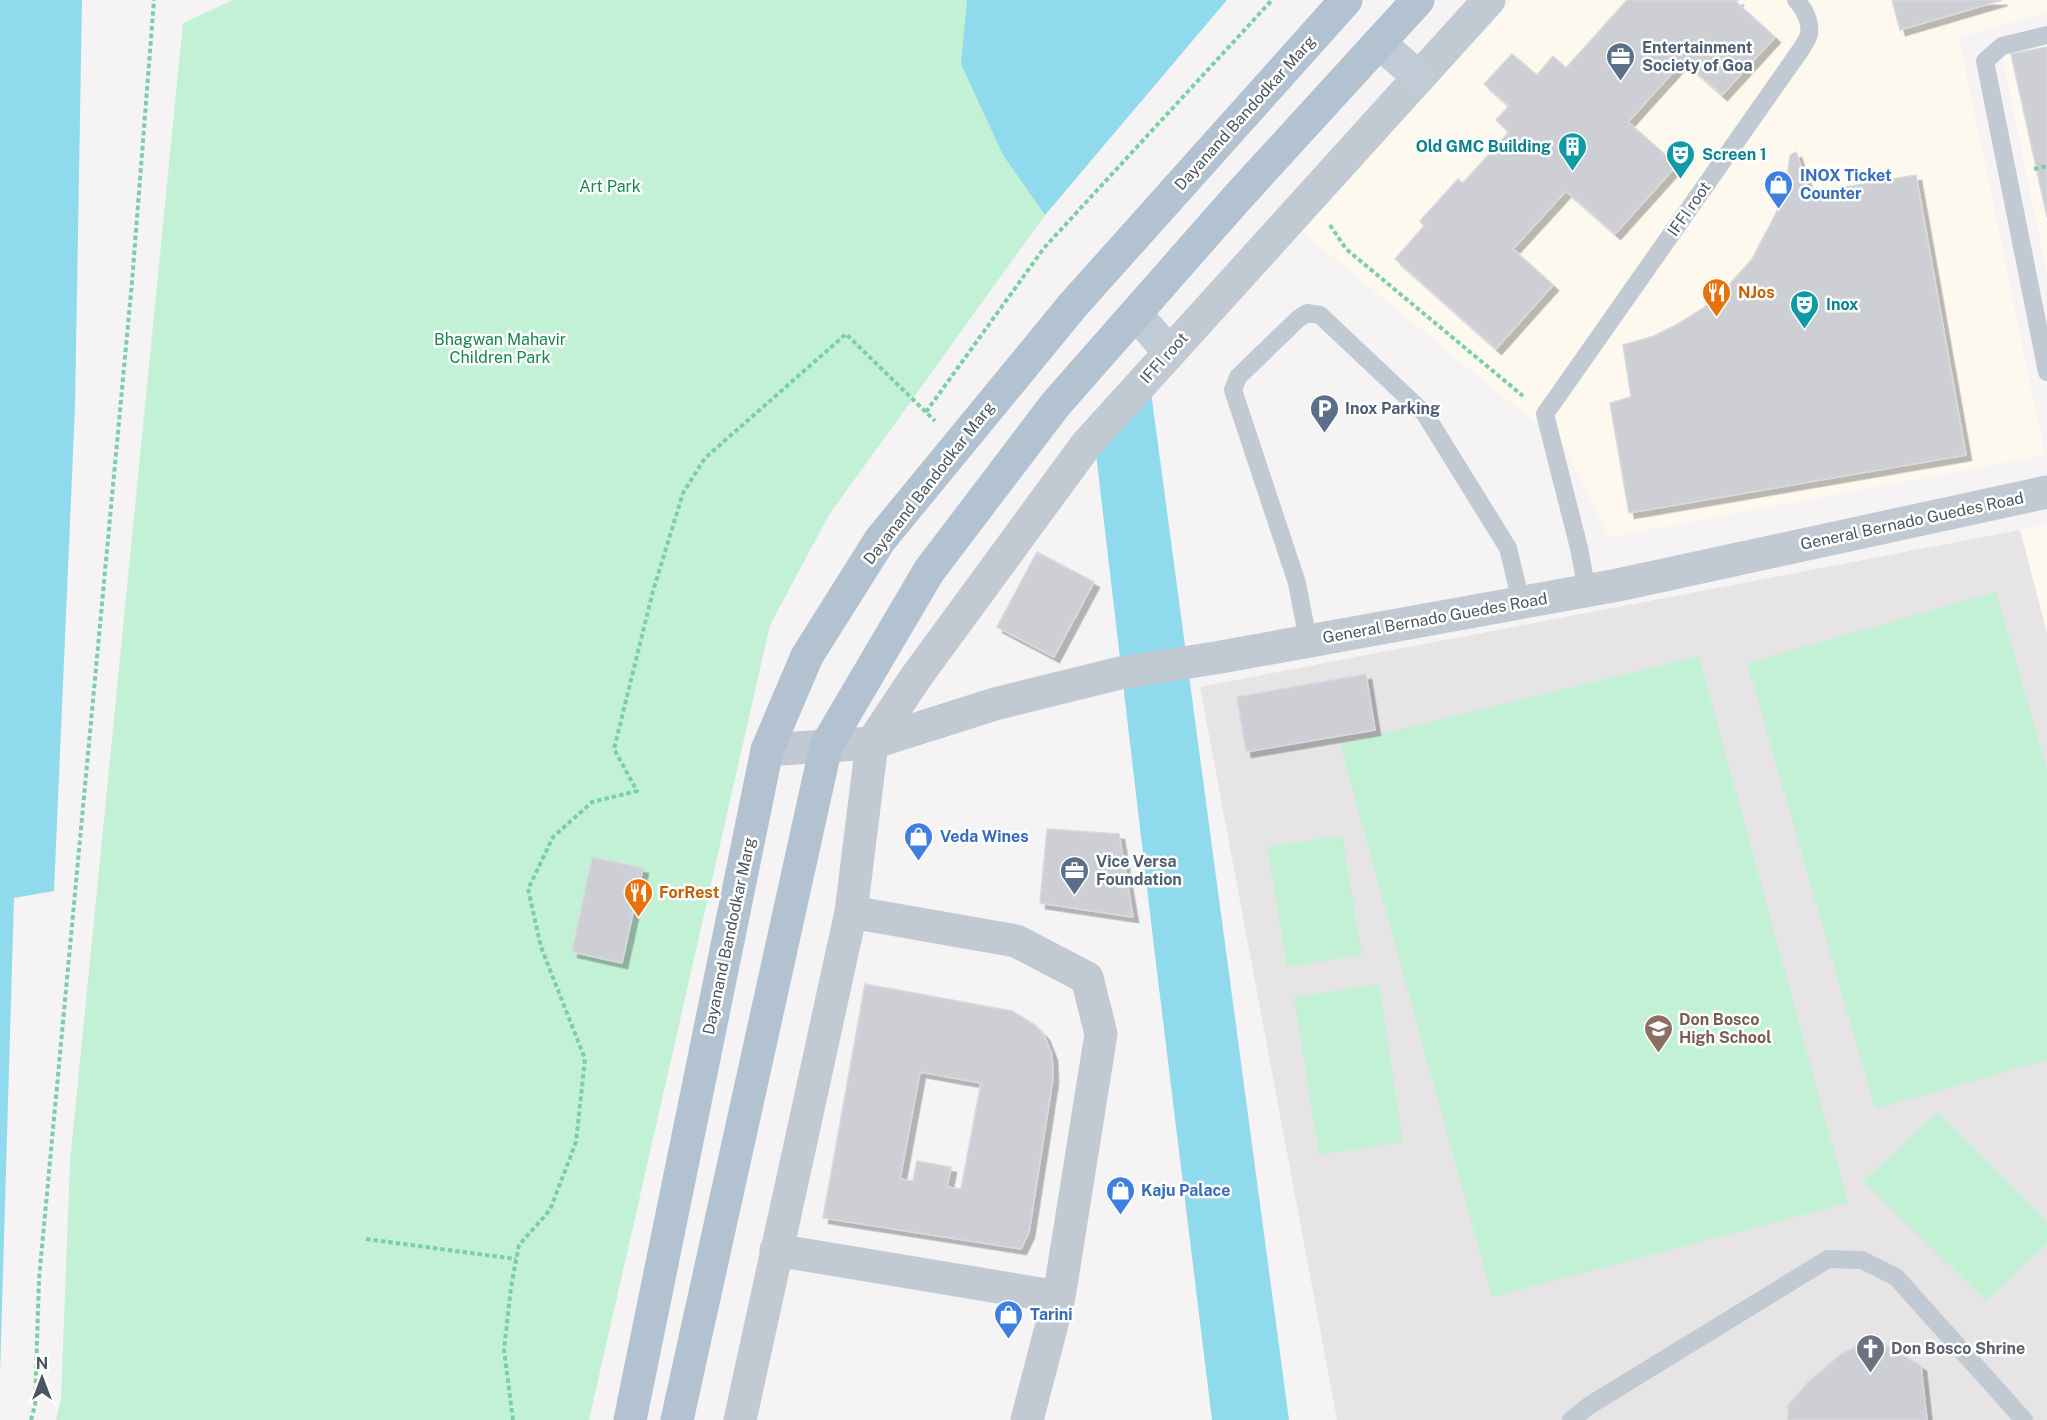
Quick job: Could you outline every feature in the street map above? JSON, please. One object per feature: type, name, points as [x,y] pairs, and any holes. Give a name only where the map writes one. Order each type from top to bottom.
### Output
[{"type":"main road","name":"Dayanand Bandodkar Marg","points":[[630,1420],[767,750],[807,656],[880,540],[1072,305],[1346,0]]},
{"type":"main road","points":[[677,1420],[826,746],[929,571],[1055,405],[1237,198],[1418,0]]},
{"type":"main road","points":[[1379,43],[1419,77]]},
{"type":"main road","points":[[1136,314],[1169,352]]},
{"type":"street","name":"IFFI root","points":[[872,743],[916,677],[1086,445],[1489,0]]},
{"type":"street","name":"General Bernado Guedes Road","points":[[767,750],[872,743],[995,704],[1120,673],[1587,591],[2047,492]]},
{"type":"street","points":[[740,1420],[851,912],[872,743]]},
{"type":"street","points":[[851,912],[1016,941],[1087,978],[1101,1034],[1059,1297],[1027,1420]]},
{"type":"street","points":[[776,1250],[1059,1297]]},
{"type":"lane","name":"IFFI root","points":[[1545,414],[1802,48],[1809,33],[1803,6],[1796,0]]},
{"type":"lane","points":[[2047,35],[2002,46],[1984,61],[2047,372]]},
{"type":"lane","points":[[1308,640],[1297,584],[1233,390],[1238,377],[1307,313],[1320,315],[1425,414],[1508,548],[1521,602]]},
{"type":"lane","points":[[1545,414],[1574,527],[1587,591]]},
{"type":"lane","points":[[1571,1420],[1590,1405],[1828,1259],[1862,1260],[1896,1277],[2024,1420]]},
{"type":"path","points":[[31,1420],[35,1405],[39,1279],[130,306],[154,0]]},
{"type":"path","points":[[926,412],[1044,248],[1272,0]]},
{"type":"path","points":[[1314,191],[1335,234],[1346,249],[1545,414]]},
{"type":"path","points":[[513,1420],[504,1350],[510,1287],[519,1245],[550,1210],[576,1142],[585,1059],[541,947],[528,889],[553,837],[592,802],[637,791],[614,749],[653,591],[683,493],[705,458],[846,334],[959,444]]},
{"type":"path","points":[[366,1239],[516,1259]]},
{"type":"shaded area","points":[[1513,0],[2047,0],[2047,12],[1959,38],[2045,455],[1609,537],[1564,446],[1300,230]]},
{"type":"shaded area","points":[[2047,44],[2047,274],[2002,56]]},
{"type":"shaded area","points":[[2047,524],[2047,633],[2020,530]]},
{"type":"shaded area","name":"Don Bosco High School","points":[[2020,530],[2047,633],[2047,1420],[1337,1420],[1200,687]]},
{"type":"green space","name":"Bhagwan Mahavir Children Park","points":[[233,0],[1053,0],[1066,190],[1045,215],[829,515],[770,625],[589,1420],[56,1420],[61,1399],[70,1162],[183,23]]},
{"type":"green space","points":[[1996,592],[2047,769],[2047,1060],[1875,1109],[1747,663]]},
{"type":"green space","points":[[1699,656],[1848,1203],[1492,1297],[1340,744]]},
{"type":"green space","points":[[1342,835],[1362,955],[1287,967],[1267,847]]},
{"type":"green space","points":[[1379,984],[1403,1142],[1319,1155],[1294,997]]},
{"type":"green space","points":[[1938,1112],[2047,1221],[2047,1244],[1986,1301],[1863,1181]]},
{"type":"water","points":[[0,0],[82,0],[75,407],[54,891],[14,898],[0,1374]]},
{"type":"water","points":[[967,0],[1227,0],[1045,215],[1003,155],[961,64]]},
{"type":"water","points":[[1150,385],[1289,1420],[1212,1420],[1096,454]]},
{"type":"building","name":"Old GMC Building","points":[[1627,0],[1738,0],[1736,2],[1775,37],[1722,95],[1683,61],[1628,122],[1677,165],[1615,234],[1566,191],[1513,249],[1553,285],[1496,349],[1395,259],[1424,226],[1420,221],[1458,179],[1463,183],[1509,132],[1496,120],[1509,106],[1484,84],[1512,54],[1537,75],[1553,56],[1566,68]]},
{"type":"building","points":[[1892,0],[2002,0],[1900,30]]},
{"type":"building","points":[[2047,47],[2047,217],[2011,54]]},
{"type":"building","name":"Inox","points":[[1796,152],[1810,193],[1916,175],[1966,455],[1629,513],[1610,403],[1631,397],[1623,345],[1654,336],[1678,324],[1702,309],[1729,285],[1752,259],[1772,221],[1785,194],[1790,155]]},
{"type":"building","points":[[1037,552],[1094,582],[1054,657],[997,627]]},
{"type":"building","points":[[1366,674],[1375,730],[1246,752],[1237,697]]},
{"type":"building","points":[[1047,829],[1119,834],[1133,917],[1040,903]]},
{"type":"building","points":[[592,857],[643,868],[622,963],[572,952]]},
{"type":"building","points":[[865,984],[1012,1011],[1035,1025],[1044,1035],[1052,1055],[1053,1078],[1029,1232],[1021,1249],[823,1218]],"holes":[[[920,1072],[981,1083],[961,1189],[947,1187],[951,1167],[917,1161],[913,1181],[900,1179]]]},
{"type":"building","name":"Don Bosco Shrine","points":[[1865,1342],[1891,1347],[1921,1366],[1927,1420],[1788,1420],[1788,1405],[1808,1382],[1841,1354]]},
{"type":"place","name":"Entertainment Society of Goa","points":[[1621,82]]},
{"type":"place","name":"Old GMC Building","points":[[1572,172]]},
{"type":"place","name":"Screen 1","points":[[1681,180]]},
{"type":"place","name":"INOX Ticket Counter","points":[[1779,210]]},
{"type":"place","name":"NJos","points":[[1717,318]]},
{"type":"place","name":"Inox","points":[[1805,330]]},
{"type":"place","name":"Inox Parking","points":[[1324,434]]},
{"type":"place","name":"Veda Wines","points":[[919,862]]},
{"type":"place","name":"Vice Versa Foundation","points":[[1075,896]]},
{"type":"place","name":"ForRest","points":[[638,918]]},
{"type":"place","name":"Don Bosco High School","points":[[1658,1054]]},
{"type":"place","name":"Kaju Palace","points":[[1120,1216]]},
{"type":"place","name":"Tarini","points":[[1009,1340]]},
{"type":"place","name":"Don Bosco Shrine","points":[[1870,1374]]},
{"type":"park label","name":"Art Park","points":[[610,186]]}]
